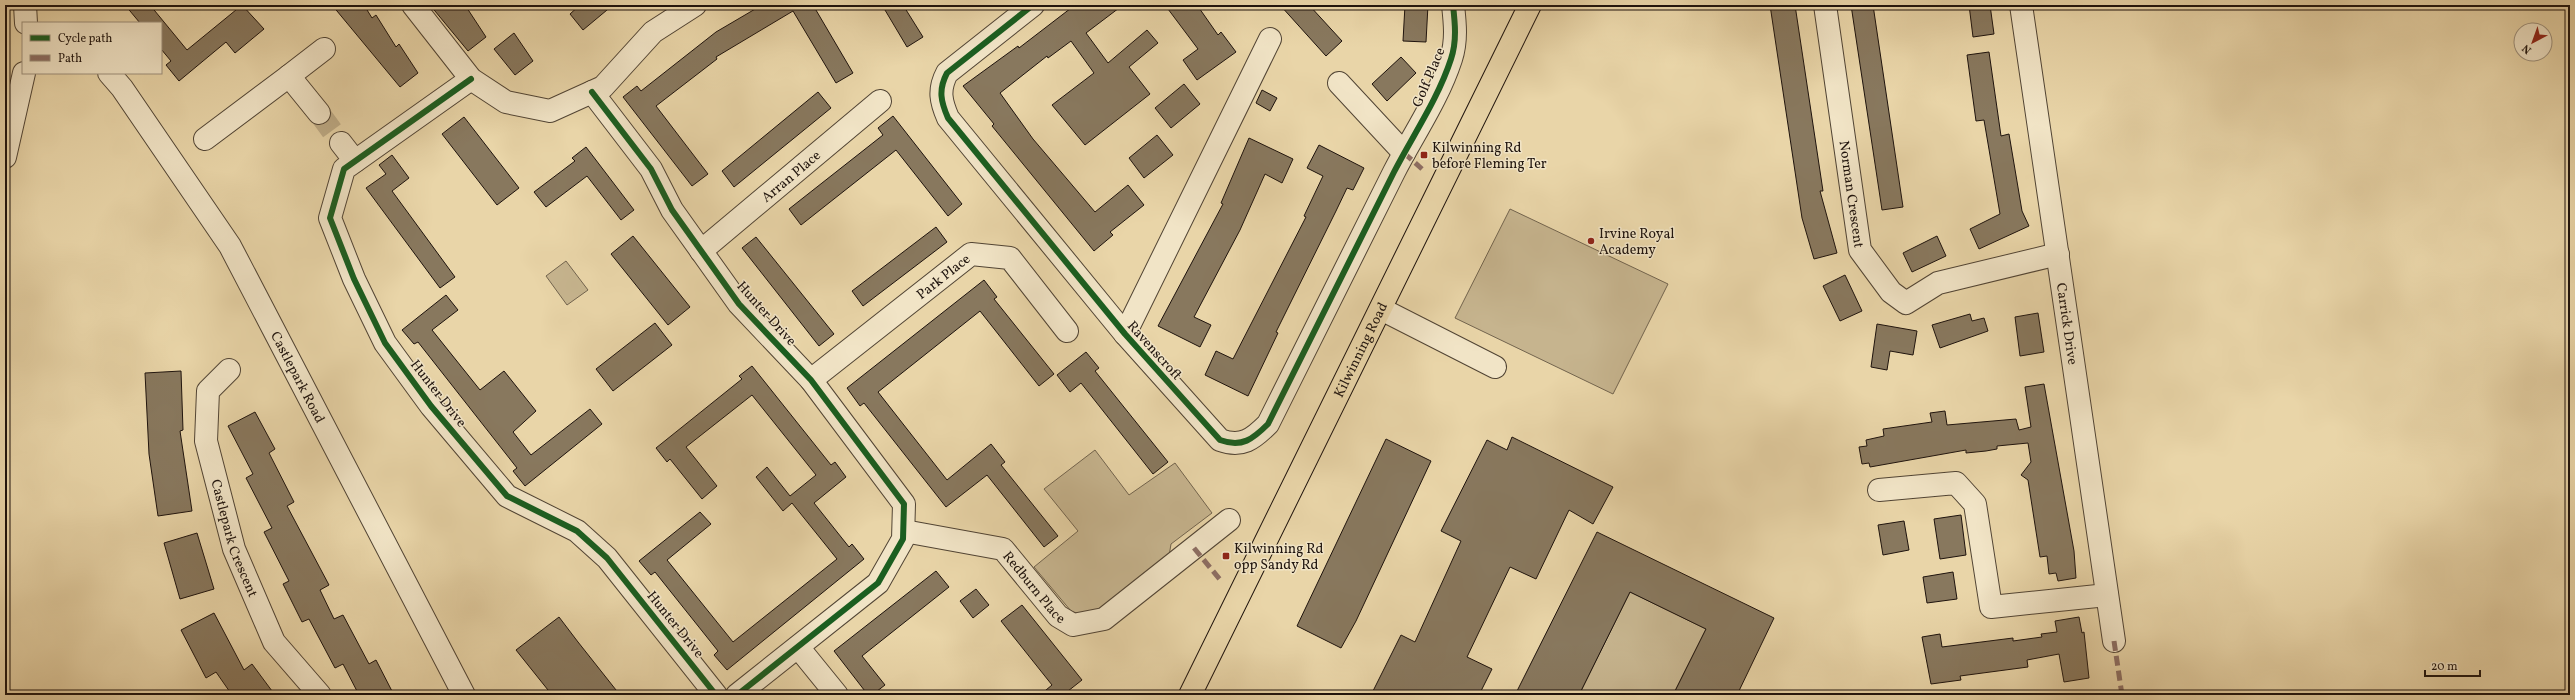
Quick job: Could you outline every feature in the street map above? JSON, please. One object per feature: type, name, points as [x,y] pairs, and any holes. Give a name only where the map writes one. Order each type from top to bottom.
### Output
[{"type":"main road","name":"Kilwinning Road","points":[[1190,695],[1530,5]]},
{"type":"street","points":[[25,5],[26,22]]},
{"type":"street","points":[[413,5],[471,79],[506,102],[550,111],[603,87],[653,32],[695,5]]},
{"type":"street","name":"Ravenscroft","points":[[1033,5],[947,73],[941,84],[942,105],[948,118],[1125,334],[1220,440],[1231,444],[1244,442],[1256,435],[1268,424],[1404,153]]},
{"type":"street","name":"Golf Place","points":[[1404,153],[1435,96],[1451,59],[1456,29],[1454,5]]},
{"type":"street","name":"Norman Crescent","points":[[1825,5],[1860,250],[1891,292],[1906,302],[1938,283],[2058,254]]},
{"type":"street","name":"Carrick Drive","points":[[2021,5],[2114,641]]},
{"type":"street","name":"Ravenscroft","points":[[1125,334],[1270,39]]},
{"type":"street","points":[[205,139],[324,49]]},
{"type":"street","points":[[5,157],[24,74]]},
{"type":"street","name":"Castlepark Road","points":[[110,74],[122,88],[230,246],[464,695]]},
{"type":"street","points":[[289,76],[319,113]]},
{"type":"street","name":"Hunter Drive","points":[[471,79],[344,169],[330,218],[354,279],[385,344],[431,406],[507,496],[577,531],[607,558],[716,695]]},
{"type":"street","points":[[1339,83],[1404,153]]},
{"type":"street","name":"Hunter Drive","points":[[592,92],[651,169],[672,210],[739,304],[811,380],[904,504],[903,539],[878,583],[737,695]]},
{"type":"street","name":"Arran Place","points":[[701,251],[880,101]]},
{"type":"street","points":[[341,143],[355,161]]},
{"type":"street","name":"Park Place","points":[[811,380],[970,254],[1010,258],[1067,331]]},
{"type":"street","points":[[1381,309],[1495,367]]},
{"type":"street","name":"Castlepark Crescent","points":[[229,370],[208,391],[206,441],[234,549],[274,642],[320,695]]},
{"type":"street","points":[[1879,490],[1956,483],[1975,504],[1992,607],[2107,595]]},
{"type":"street","name":"Redburn Place","points":[[904,531],[1003,549],[1058,616],[1073,625],[1104,619],[1229,520]]},
{"type":"street","points":[[798,647],[837,695]]},
{"type":"shaded area","points":[[1510,209],[1668,284],[1613,394],[1455,318]]},
{"type":"shaded area","points":[[566,261],[588,290],[567,305],[546,276]]},
{"type":"shaded area","points":[[1095,450],[1129,495],[1175,463],[1212,513],[1171,544],[1169,556],[1088,617],[1071,611],[1034,567],[1078,531],[1044,489]]},
{"type":"shaded area","points":[[1630,592],[1706,629],[1673,695],[1579,695]]},
{"type":"building","points":[[125,5],[150,5],[187,50],[242,5],[264,29],[235,53],[226,42],[179,81],[166,65],[171,61],[162,50],[162,22],[139,22]]},
{"type":"building","points":[[332,5],[364,5],[372,18],[376,15],[396,47],[399,44],[418,73],[400,87]]},
{"type":"building","points":[[430,5],[465,5],[486,37],[468,51]]},
{"type":"building","points":[[580,5],[613,5],[583,30],[570,14]]},
{"type":"building","points":[[762,5],[813,5],[853,73],[836,83],[793,11],[716,57],[717,59],[656,106],[708,174],[692,186],[623,97],[637,86],[641,91],[716,32]]},
{"type":"building","points":[[882,5],[903,5],[923,37],[907,47]]},
{"type":"building","points":[[1075,5],[1123,5],[1086,33],[1108,63],[1147,30],[1158,43],[1129,67],[1150,94],[1085,145],[1052,105],[1094,73],[1071,41],[1048,58],[1047,56],[1000,93],[1033,139],[1095,212],[1128,185],[1144,205],[1110,232],[1113,235],[1094,251],[992,126],[994,124],[963,86],[1018,46],[1019,48]]},
{"type":"building","points":[[1165,5],[1197,5],[1218,35],[1221,32],[1236,52],[1197,80],[1183,60],[1198,49]]},
{"type":"building","points":[[1280,5],[1309,5],[1342,41],[1326,56]]},
{"type":"building","points":[[1405,5],[1428,5],[1426,42],[1403,41]]},
{"type":"building","points":[[1770,5],[1795,5],[1823,191],[1820,191],[1837,253],[1814,259],[1802,218]]},
{"type":"building","points":[[1851,5],[1873,5],[1903,207],[1882,210]]},
{"type":"building","points":[[1969,5],[1990,5],[1994,34],[1973,37]]},
{"type":"building","points":[[514,33],[533,61],[515,75],[494,49]]},
{"type":"building","points":[[1989,52],[2001,136],[2009,134],[2022,211],[2029,226],[1979,249],[1970,229],[2000,214],[1984,120],[1976,121],[1967,55]]},
{"type":"building","points":[[1401,57],[1416,73],[1387,101],[1372,84]]},
{"type":"building","points":[[1184,84],[1200,104],[1171,128],[1155,108]]},
{"type":"building","points":[[1262,90],[1277,98],[1270,111],[1256,103]]},
{"type":"building","points":[[818,92],[831,108],[734,187],[722,171]]},
{"type":"building","points":[[893,116],[962,204],[948,216],[896,150],[801,225],[789,209],[883,135],[878,128]]},
{"type":"building","points":[[464,117],[519,188],[497,205],[442,134]]},
{"type":"building","points":[[1157,135],[1173,155],[1144,178],[1129,158]]},
{"type":"building","points":[[1249,138],[1293,159],[1282,183],[1265,174],[1240,230],[1194,317],[1211,325],[1200,347],[1158,326],[1223,204],[1221,203]]},
{"type":"building","points":[[1319,145],[1364,168],[1353,190],[1347,188],[1276,332],[1278,333],[1248,396],[1205,375],[1216,351],[1233,359],[1306,217],[1304,216],[1323,176],[1307,168]]},
{"type":"building","points":[[586,147],[634,210],[621,220],[587,176],[546,207],[534,192],[575,161],[572,158]]},
{"type":"building","points":[[392,155],[409,178],[392,191],[455,277],[440,288],[366,188],[386,174],[379,165]]},
{"type":"building","points":[[936,227],[947,242],[863,306],[852,291]]},
{"type":"building","points":[[633,236],[690,307],[668,325],[611,254]]},
{"type":"building","points":[[1937,236],[1946,256],[1912,272],[1903,253]]},
{"type":"building","points":[[756,237],[834,334],[819,346],[742,248]]},
{"type":"building","points":[[1845,275],[1862,311],[1840,321],[1823,286]]},
{"type":"building","points":[[984,280],[997,297],[994,299],[1054,374],[1039,386],[980,311],[878,392],[947,480],[991,444],[1005,462],[1001,465],[1058,536],[1044,547],[987,475],[946,507],[864,403],[860,406],[847,388]]},
{"type":"building","points":[[446,295],[458,310],[432,330],[480,390],[504,371],[536,411],[513,432],[531,455],[590,409],[602,424],[525,486],[513,471],[517,468],[418,342],[414,344],[402,330]]},
{"type":"building","points":[[2038,313],[2044,352],[2020,356],[2015,317]]},
{"type":"building","points":[[1970,314],[1972,321],[1984,318],[1988,331],[1940,348],[1932,325]]},
{"type":"building","points":[[655,323],[672,345],[613,391],[596,369]]},
{"type":"building","points":[[1877,324],[1917,331],[1913,355],[1890,351],[1887,370],[1871,367]]},
{"type":"building","points":[[1086,352],[1099,368],[1095,371],[1168,462],[1153,474],[1081,383],[1070,392],[1057,375]]},
{"type":"building","points":[[752,366],[831,465],[835,462],[846,477],[814,503],[849,547],[852,544],[864,559],[727,670],[714,655],[718,651],[655,572],[651,575],[639,561],[700,512],[711,524],[667,560],[733,642],[837,559],[792,503],[783,511],[756,477],[767,467],[790,496],[816,475],[752,395],[686,447],[717,486],[702,499],[670,459],[667,462],[656,448],[742,379],[739,376]]},
{"type":"building","points":[[181,371],[183,430],[180,431],[192,511],[158,516],[149,454],[145,373]]},
{"type":"building","points":[[2044,384],[2074,551],[2076,578],[2058,581],[2056,573],[2049,574],[2047,556],[2040,557],[2028,480],[2021,475],[2031,462],[2028,443],[1997,446],[1997,449],[1986,451],[1966,453],[1966,450],[1870,467],[1869,463],[1862,464],[1859,447],[1867,446],[1866,440],[1884,436],[1883,429],[1932,422],[1930,413],[1945,411],[1947,425],[2016,419],[2019,430],[2031,427],[2025,387]]},
{"type":"building","points":[[255,412],[275,449],[269,453],[294,502],[287,506],[329,585],[320,590],[334,619],[343,615],[369,664],[376,660],[394,695],[359,695],[343,664],[335,668],[309,619],[302,622],[283,584],[289,581],[264,532],[272,528],[246,478],[253,474],[228,426]]},
{"type":"building","points":[[1512,437],[1613,487],[1593,524],[1569,510],[1536,579],[1510,567],[1467,657],[1492,669],[1479,695],[1371,695],[1401,635],[1415,642],[1461,541],[1441,531],[1487,440],[1507,450]]},
{"type":"building","points":[[1386,439],[1431,461],[1356,621],[1341,648],[1297,626]]},
{"type":"building","points":[[1961,515],[1966,555],[1940,559],[1934,519]]},
{"type":"building","points":[[1904,521],[1909,550],[1883,555],[1878,525]]},
{"type":"building","points":[[1597,532],[1774,618],[1737,695],[1673,695],[1706,629],[1630,592],[1579,695],[1515,695]]},
{"type":"building","points":[[197,533],[214,589],[180,599],[164,543]]},
{"type":"building","points":[[936,571],[949,587],[862,656],[885,685],[872,695],[868,695],[834,651]]},
{"type":"building","points":[[1953,572],[1957,599],[1927,603],[1923,577]]},
{"type":"building","points":[[976,589],[989,605],[973,618],[960,601]]},
{"type":"building","points":[[1022,605],[1082,680],[1063,695],[1040,695],[1052,685],[1001,621]]},
{"type":"building","points":[[214,613],[244,670],[252,664],[275,695],[232,695],[216,672],[206,678],[181,630]]},
{"type":"building","points":[[559,617],[620,695],[552,695],[516,650]]},
{"type":"building","points":[[2079,617],[2082,633],[2084,632],[2089,678],[2064,682],[2059,654],[2027,660],[2028,667],[1960,676],[1961,680],[1931,684],[1922,637],[1940,634],[1942,647],[2013,638],[2013,641],[2042,637],[2041,634],[2057,632],[2055,621]]},
{"type":"tunnel","points":[[319,113],[341,143]]},
{"type":"marked path","points":[[1404,153],[1422,169]]},
{"type":"marked path","points":[[1194,548],[1222,582]]},
{"type":"marked path","points":[[2114,641],[2122,695]]},
{"type":"cycle path","points":[[1033,5],[947,73],[942,85],[942,101],[948,118],[1125,334],[1220,440],[1235,443],[1247,441],[1268,424],[1394,172],[1432,103],[1446,74],[1453,52],[1455,32],[1453,5]]},
{"type":"cycle path","points":[[471,79],[344,169],[330,218],[354,279],[385,343],[431,406],[507,496],[577,531],[607,558],[716,695]]},
{"type":"cycle path","points":[[592,92],[651,169],[672,210],[739,304],[811,380],[904,504],[903,539],[878,583],[737,695]]},
{"type":"place","name":"Kilwinning Rd before Fleming Ter","points":[[1424,155]]},
{"type":"place","name":"Irvine Royal Academy","points":[[1591,241]]},
{"type":"place","name":"Kilwinning Rd opp Sandy Rd","points":[[1226,556]]}]
